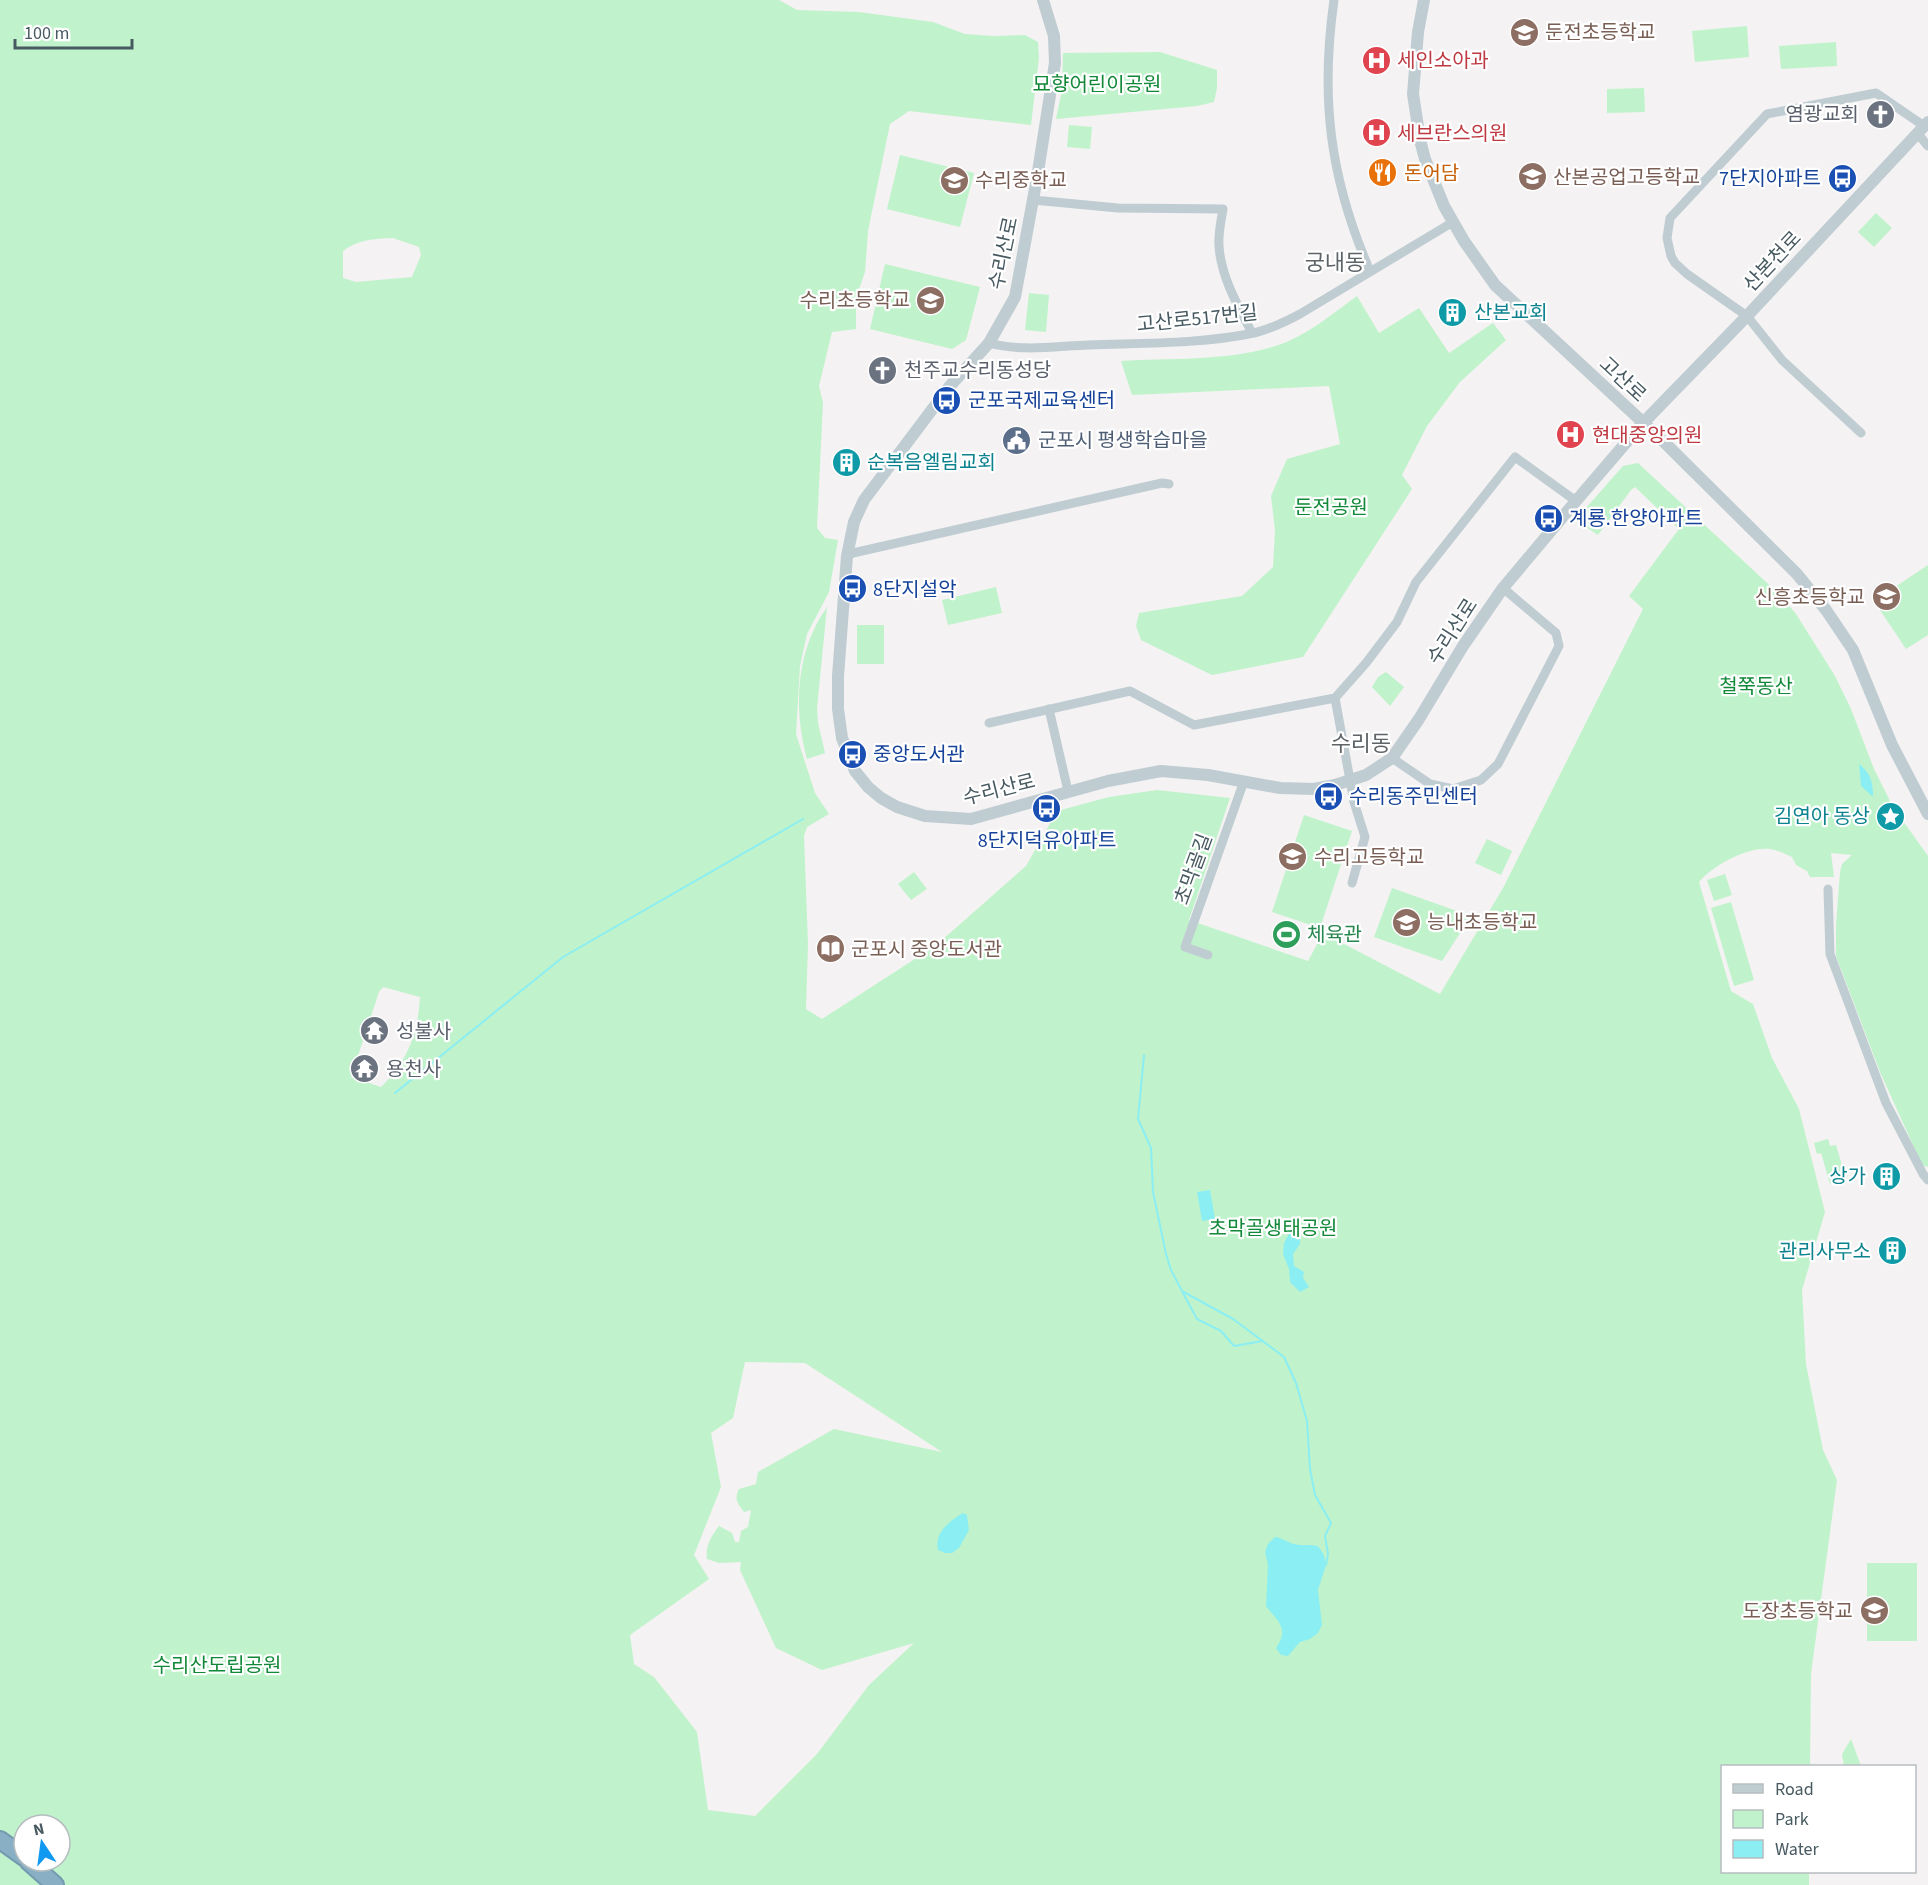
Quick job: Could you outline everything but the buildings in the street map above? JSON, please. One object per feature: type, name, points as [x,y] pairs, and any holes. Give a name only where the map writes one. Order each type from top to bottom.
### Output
[{"type":"highway","points":[[42,1873],[55,1885]]},
{"type":"street","name":"수리산로","points":[[1043,0],[1054,36],[1055,63],[1015,297],[989,343],[949,387],[864,500],[854,522],[847,556],[838,709],[842,738],[855,771],[863,783],[881,798],[925,816],[960,819],[987,815],[1108,781],[1161,771],[1208,775],[1297,789],[1335,786],[1366,775],[1392,758],[1503,588],[1642,423]]},
{"type":"street","points":[[1334,0],[1328,51],[1327,96],[1331,138],[1338,178],[1348,213],[1370,271]]},
{"type":"street","name":"고산로","points":[[1424,0],[1418,32],[1413,94],[1425,159],[1452,222],[1495,285],[1663,441],[1797,574],[1826,610],[1853,650],[1892,745],[1928,814]]},
{"type":"street","points":[[1861,433],[1782,360],[1747,316],[1681,269],[1671,256],[1667,238],[1670,218],[1767,114],[1876,93],[1923,127],[1928,146]]},
{"type":"street","name":"산본천로","points":[[1642,423],[1747,316],[1923,127]]},
{"type":"street","points":[[1033,200],[1118,208],[1223,209],[1218,245],[1223,267],[1232,294],[1252,333]]},
{"type":"street","name":"고산로517번길","points":[[989,343],[1002,347],[1021,348],[1190,340],[1252,333],[1275,327],[1452,222]]},
{"type":"street","points":[[989,723],[1130,691],[1194,725],[1335,698],[1366,663],[1397,622],[1416,582],[1515,458],[1576,501]]},
{"type":"street","points":[[847,556],[864,550],[1162,483],[1169,484]]},
{"type":"street","points":[[1392,758],[1430,784],[1453,789],[1481,780],[1498,764],[1558,646],[1556,633],[1503,588]]},
{"type":"street","points":[[1335,698],[1354,802],[1365,837],[1352,883]]},
{"type":"street","points":[[1049,709],[1068,791]]},
{"type":"street","name":"초막골길","points":[[1208,955],[1185,947],[1244,781]]},
{"type":"street","points":[[1828,889],[1830,954],[1886,1103],[1928,1180]]},
{"type":"green space","points":[[0,0],[779,0],[797,10],[859,12],[933,22],[965,34],[1025,35],[1038,42],[1039,58],[1031,125],[909,111],[890,124],[868,231],[865,272],[856,298],[856,329],[832,332],[819,386],[823,403],[817,528],[825,538],[838,540],[829,592],[807,634],[800,666],[796,734],[815,793],[829,814],[807,827],[804,836],[808,944],[806,1009],[822,1019],[921,955],[949,934],[1026,866],[1057,811],[1109,797],[1157,790],[1230,798],[1189,920],[1308,961],[1323,933],[1440,994],[1503,888],[1643,609],[1629,596],[1679,529],[1635,487],[1598,535],[1586,527],[1578,517],[1623,466],[1638,463],[1781,596],[1796,614],[1835,676],[1851,709],[1874,769],[1893,807],[1928,856],[1928,1167],[1922,1165],[1880,1072],[1836,956],[1840,872],[1842,864],[1852,855],[1831,853],[1834,877],[1810,877],[1807,871],[1796,865],[1792,857],[1781,852],[1761,849],[1731,858],[1699,882],[1731,991],[1753,1004],[1772,1058],[1799,1109],[1825,1212],[1802,1290],[1806,1364],[1823,1450],[1837,1480],[1811,1674],[1810,1765],[1721,1765],[1721,1873],[1809,1873],[1809,1885],[0,1885]],"holes":[[[393,238],[419,247],[421,255],[412,277],[356,282],[343,278],[343,251],[361,242]],[[383,987],[420,997],[417,1023],[410,1046],[390,1077],[381,1087],[351,1077],[379,992]],[[745,1362],[805,1363],[942,1452],[834,1429],[758,1472],[756,1484],[739,1489],[738,1503],[744,1512],[751,1510],[748,1527],[741,1531],[739,1542],[735,1542],[732,1533],[719,1526],[708,1546],[707,1559],[719,1563],[741,1562],[740,1570],[776,1648],[822,1670],[914,1643],[869,1685],[817,1754],[755,1816],[708,1810],[697,1732],[654,1677],[634,1664],[630,1635],[709,1579],[694,1555],[721,1487],[711,1433],[733,1418]]]},
{"type":"green space","points":[[1747,26],[1749,57],[1695,62],[1692,31]]},
{"type":"green space","points":[[1836,42],[1837,66],[1781,69],[1779,46]]},
{"type":"green space","name":"묘향어린이공원","points":[[1160,52],[1217,70],[1214,102],[1197,106],[1056,119],[1062,90],[1063,53]]},
{"type":"green space","points":[[1644,88],[1645,112],[1607,113],[1607,89]]},
{"type":"green space","points":[[1069,125],[1092,127],[1090,149],[1067,147]]},
{"type":"green space","points":[[900,155],[974,173],[960,227],[887,209]]},
{"type":"green space","points":[[1876,213],[1892,228],[1874,247],[1858,232]]},
{"type":"green space","points":[[885,264],[980,287],[966,340],[952,349],[870,329]]},
{"type":"green space","points":[[1029,293],[1049,295],[1046,332],[1025,330]]},
{"type":"green space","name":"둔전공원","points":[[1357,296],[1379,333],[1419,308],[1449,353],[1493,323],[1506,340],[1460,382],[1427,426],[1402,475],[1412,489],[1303,657],[1212,675],[1141,640],[1136,626],[1139,613],[1242,596],[1273,567],[1275,530],[1271,496],[1287,459],[1340,444],[1329,386],[1132,395],[1121,361],[1230,356],[1272,347],[1308,331]]},
{"type":"green space","points":[[1928,565],[1928,635],[1906,649],[1874,601]]},
{"type":"green space","points":[[996,587],[1002,613],[948,625],[942,600]]},
{"type":"green space","points":[[827,607],[817,708],[825,753],[807,759],[800,720],[800,680],[809,642]]},
{"type":"green space","points":[[857,625],[884,625],[884,664],[857,664]]},
{"type":"green space","points":[[1386,672],[1404,687],[1390,706],[1372,687],[1378,677]]},
{"type":"green space","points":[[1304,815],[1352,831],[1320,928],[1272,912]]},
{"type":"green space","points":[[1487,839],[1512,851],[1501,875],[1475,863]]},
{"type":"green space","points":[[914,872],[927,889],[911,900],[898,884]]},
{"type":"green space","points":[[1725,874],[1732,895],[1714,901],[1707,880]]},
{"type":"green space","points":[[1392,888],[1471,916],[1442,961],[1374,937]]},
{"type":"green space","points":[[1731,902],[1754,980],[1734,986],[1711,908]]},
{"type":"green space","points":[[1828,1139],[1830,1146],[1836,1145],[1846,1179],[1830,1184],[1821,1153],[1817,1154],[1814,1143]]},
{"type":"green space","points":[[1867,1563],[1917,1563],[1917,1641],[1867,1641]]},
{"type":"green space","points":[[1851,1739],[1861,1765],[1844,1765],[1842,1754]]},
{"type":"water","points":[[1859,764],[1870,779],[1873,797],[1861,786]]},
{"type":"water","points":[[1210,1190],[1215,1219],[1202,1221],[1197,1192]]},
{"type":"water","points":[[1294,1225],[1300,1230],[1300,1244],[1293,1254],[1294,1266],[1304,1272],[1303,1278],[1309,1287],[1300,1292],[1290,1282],[1289,1269],[1283,1254],[1284,1243]]},
{"type":"water","points":[[963,1513],[967,1515],[969,1530],[959,1548],[952,1553],[938,1550],[940,1533]]},
{"type":"water","points":[[1275,1537],[1296,1545],[1318,1546],[1324,1555],[1326,1565],[1318,1590],[1322,1625],[1318,1633],[1300,1642],[1288,1656],[1281,1655],[1276,1648],[1282,1630],[1266,1606],[1268,1565],[1265,1552],[1268,1544]]},
{"type":"waterway","points":[[395,1093],[563,957],[803,819]]},
{"type":"waterway","points":[[1144,1055],[1138,1119],[1151,1148],[1153,1192],[1171,1270],[1182,1291],[1233,1319],[1284,1357],[1296,1383],[1307,1421],[1310,1469],[1315,1495],[1331,1523],[1325,1536],[1328,1554],[1326,1565]]},
{"type":"waterway","points":[[1183,1293],[1197,1319],[1221,1331],[1234,1346],[1263,1341]]},
{"type":"place","name":"둔전초등학교","points":[[1524,32]]},
{"type":"place","name":"세인소아과","points":[[1376,60]]},
{"type":"place","name":"염광교회","points":[[1880,114]]},
{"type":"place","name":"세브란스의원","points":[[1376,133]]},
{"type":"place","name":"돈어담","points":[[1383,173]]},
{"type":"place","name":"산본공업고등학교","points":[[1532,177]]},
{"type":"place","name":"7단지아파트","points":[[1842,178]]},
{"type":"place","name":"수리중학교","points":[[954,180]]},
{"type":"place","name":"수리초등학교","points":[[931,300]]},
{"type":"place","name":"산본교회","points":[[1453,312]]},
{"type":"place","name":"천주교수리동성당","points":[[883,370]]},
{"type":"place","name":"군포국제교육센터","points":[[947,400]]},
{"type":"place","name":"현대중앙의원","points":[[1571,435]]},
{"type":"place","name":"군포시 평생학습마을","points":[[1017,440]]},
{"type":"place","name":"순복음엘림교회","points":[[846,462]]},
{"type":"place","name":"계룡.한양아파트","points":[[1548,518]]},
{"type":"place","name":"8단지설악","points":[[852,589]]},
{"type":"place","name":"신흥초등학교","points":[[1886,597]]},
{"type":"place","name":"중앙도서관","points":[[852,754]]},
{"type":"place","name":"수리동주민센터","points":[[1328,796]]},
{"type":"place","name":"8단지덕유아파트","points":[[1047,809]]},
{"type":"place","name":"김연아 동상","points":[[1891,816]]},
{"type":"place","name":"수리고등학교","points":[[1293,857]]},
{"type":"place","name":"능내초등학교","points":[[1406,922]]},
{"type":"place","name":"체육관","points":[[1286,934]]},
{"type":"place","name":"군포시 중앙도서관","points":[[830,949]]},
{"type":"place","name":"성불사","points":[[375,1031]]},
{"type":"place","name":"용천사","points":[[365,1069]]},
{"type":"place","name":"상가","points":[[1887,1176]]},
{"type":"place","name":"관리사무소","points":[[1892,1251]]},
{"type":"place","name":"도장초등학교","points":[[1874,1611]]},
{"type":"district","name":"궁내동","points":[[1335,262]]},
{"type":"district","name":"수리동","points":[[1361,743]]},
{"type":"park label","name":"철쭉동산","points":[[1756,686]]},
{"type":"park label","name":"초막골생태공원","points":[[1273,1228]]},
{"type":"park label","name":"수리산도립공원","points":[[217,1665]]}]
